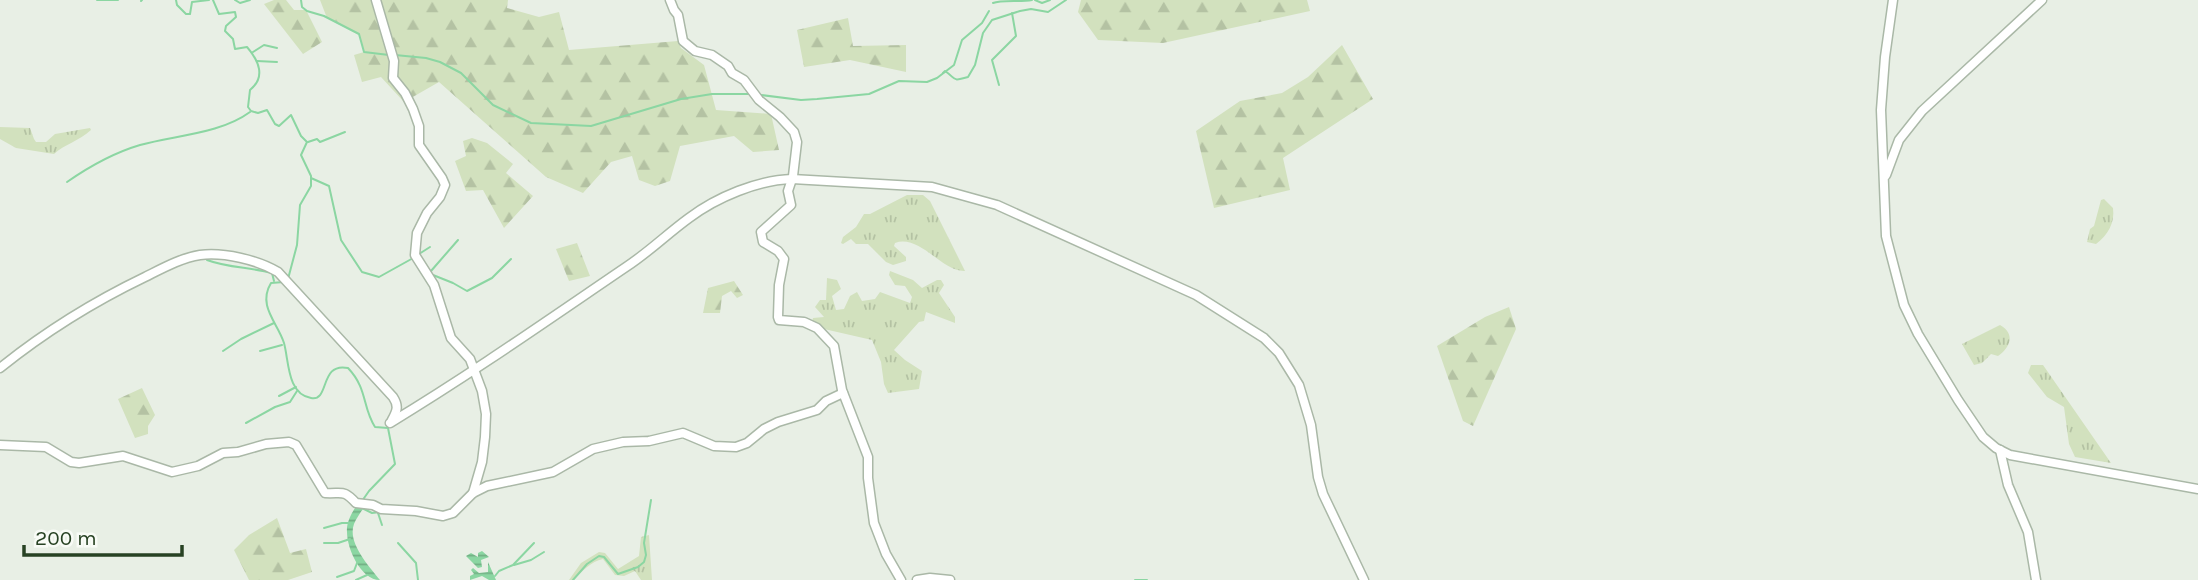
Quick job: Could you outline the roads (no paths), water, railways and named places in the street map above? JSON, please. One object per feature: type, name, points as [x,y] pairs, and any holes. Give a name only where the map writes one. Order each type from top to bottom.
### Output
[{"type":"street","points":[[376,0],[394,61],[393,78],[413,109],[418,126],[419,145],[444,185],[440,197],[427,213],[417,233],[416,260],[434,285],[451,338],[470,359],[482,391],[486,414],[482,462],[473,493]]},
{"type":"street","points":[[670,0],[678,15],[683,41],[690,48],[712,55],[728,66],[732,73],[744,80],[758,100],[794,132],[797,142],[788,191],[791,205],[761,232],[763,243],[778,251],[784,259],[779,285],[778,317],[779,320],[804,322],[817,328],[834,346],[843,393],[867,451],[867,478],[874,523],[886,554],[901,580]]},
{"type":"street","points":[[1893,0],[1881,110],[1884,181],[1882,200],[1886,236],[1904,305],[1918,334],[1958,400],[1983,437],[2010,455],[2198,489]]},
{"type":"street","points":[[1884,181],[1899,140],[1922,111],[2042,0]]},
{"type":"street","points":[[0,368],[61,322],[173,263],[200,255],[222,256],[266,265],[278,272],[393,397],[397,403],[397,411],[390,423],[475,370],[648,253],[702,209],[774,180],[932,187],[997,205],[1196,295],[1264,338],[1279,353],[1299,385],[1311,425],[1323,494],[1364,580]]},
{"type":"street","points":[[0,445],[46,447],[71,462],[79,463],[123,456],[172,472],[198,466],[223,453],[238,452],[266,443],[289,442],[296,445],[325,493],[348,493],[356,503],[381,509],[416,510],[443,516],[453,513],[473,493],[487,486],[553,472],[585,452],[622,442],[649,441],[683,433],[714,446],[736,447],[747,443],[778,422],[817,410],[825,401],[843,393]]},
{"type":"street","points":[[2000,450],[2008,485],[2028,532],[2036,580]]},
{"type":"street","points":[[917,580],[950,580]]},
{"type":"waterway","points":[[97,0],[118,0]]},
{"type":"waterway","points":[[176,0],[186,14],[190,14],[192,2],[209,0]]},
{"type":"waterway","points":[[213,0],[219,14],[235,12],[236,17],[226,26],[225,31],[233,39],[235,49],[247,47],[259,69],[258,80],[250,90],[248,107],[258,113],[267,110],[279,126],[291,115],[301,136],[307,142],[301,155],[311,176],[311,186],[300,205],[297,245],[288,279]]},
{"type":"waterway","points":[[235,0],[240,3],[250,0]]},
{"type":"waterway","points":[[301,0],[302,7],[307,11],[324,16],[359,34],[364,52],[389,55]]},
{"type":"waterway","points":[[993,3],[1032,0]]},
{"type":"waterway","points":[[1035,0],[1042,3],[1050,0]]},
{"type":"waterway","points":[[943,73],[945,71],[956,79],[968,77],[975,65],[983,33],[992,20],[1031,9],[1048,12],[1066,0]]},
{"type":"waterway","points":[[761,95],[801,100],[817,99],[869,94],[899,81],[927,82],[954,65],[962,40],[982,23],[989,11]]},
{"type":"waterway","points":[[999,85],[992,60],[1016,36],[1012,13]]},
{"type":"waterway","points":[[253,52],[264,45],[277,48]]},
{"type":"waterway","points":[[395,55],[440,62],[461,73],[493,105],[531,123],[591,126],[681,99],[712,94],[752,94]]},
{"type":"waterway","points":[[257,61],[277,62]]},
{"type":"waterway","points":[[67,182],[120,152],[212,129],[250,112]]},
{"type":"waterway","points":[[308,142],[317,139],[320,142],[345,132]]},
{"type":"waterway","points":[[311,178],[329,186],[341,240],[362,272],[379,277],[415,257]]},
{"type":"waterway","points":[[431,271],[458,240]]},
{"type":"waterway","points":[[419,254],[430,247]]},
{"type":"waterway","points":[[433,275],[467,291],[492,278],[511,259]]},
{"type":"waterway","points":[[207,260],[272,273],[274,281]]},
{"type":"waterway","points":[[284,282],[271,283],[266,299],[267,307],[284,343],[290,376],[297,390],[303,395],[317,398],[333,371],[348,368],[359,383],[375,427],[388,428],[395,464],[362,501]]},
{"type":"waterway","points":[[223,351],[274,323]]},
{"type":"waterway","points":[[260,351],[282,345]]},
{"type":"waterway","points":[[279,396],[296,387]]},
{"type":"waterway","points":[[246,423],[290,402],[297,391]]},
{"type":"waterway","points":[[573,580],[587,564],[599,556],[604,557],[618,574],[644,562],[644,543],[651,500]]},
{"type":"waterway","points":[[362,508],[372,513],[380,512]]},
{"type":"waterway","points":[[378,513],[382,525]]},
{"type":"waterway","points":[[324,528],[351,523]]},
{"type":"waterway","points":[[324,543],[338,543],[350,539]]},
{"type":"waterway","points":[[398,543],[416,563],[418,580]]},
{"type":"waterway","points":[[495,576],[499,571],[513,565],[534,543]]},
{"type":"waterway","points":[[514,565],[531,560],[544,552]]},
{"type":"waterway","points":[[337,577],[354,571],[357,563]]},
{"type":"waterway","points":[[356,580],[367,575]]},
{"type":"waterway","points":[[1135,580],[1147,580]]}]
